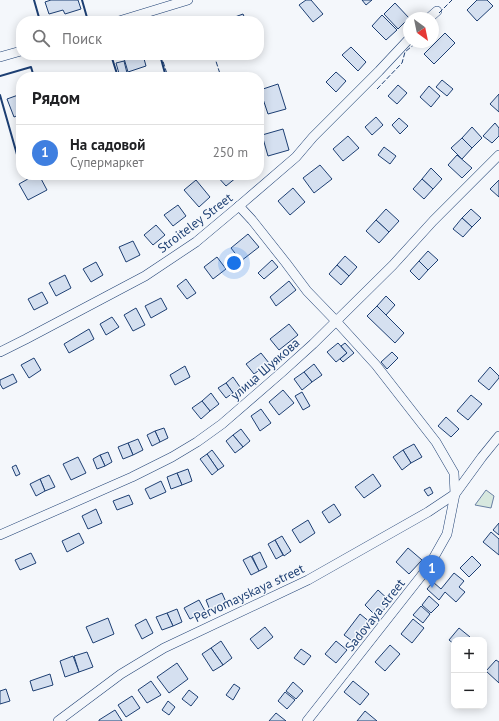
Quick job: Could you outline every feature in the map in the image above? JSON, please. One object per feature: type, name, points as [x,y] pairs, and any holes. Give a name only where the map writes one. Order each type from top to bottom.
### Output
[{"type":"street","points":[[135,16],[188,0]]},
{"type":"street","name":"Stroiteley Street","points":[[0,352],[26,340],[145,276],[196,242],[296,157],[312,137],[403,45]]},
{"type":"street","points":[[0,57],[16,52]]},
{"type":"street","name":"улица Шуякова","points":[[0,535],[172,457],[222,424],[313,344],[499,155]]},
{"type":"street","points":[[239,206],[267,238],[307,291],[376,365],[436,442],[454,473],[454,494]]},
{"type":"street","name":"Sadovaya street","points":[[307,721],[430,566],[447,534],[454,494],[499,436]]},
{"type":"street","name":"Pervomayskaya street","points":[[58,721],[121,674],[164,648],[308,580],[428,512],[454,494]]},
{"type":"shaded area","points":[[486,490],[494,496],[491,508],[475,505]]},
{"type":"building","points":[[51,0],[78,0],[81,9],[65,14],[63,10],[49,14],[45,2]]},
{"type":"building","points":[[306,0],[311,0],[323,14],[313,22],[299,5]]},
{"type":"building","points":[[362,0],[372,0],[366,5]]},
{"type":"building","points":[[477,0],[487,0],[493,6],[477,21],[467,10]]},
{"type":"building","points":[[395,3],[403,12],[403,24],[398,29],[384,14]]},
{"type":"building","points":[[382,15],[397,30],[386,40],[372,26]]},
{"type":"building","points":[[445,33],[455,43],[434,64],[424,54],[430,48],[439,48],[439,39]]},
{"type":"building","points":[[351,47],[366,62],[358,71],[342,55]]},
{"type":"building","points":[[124,60],[144,60],[146,66],[128,72]]},
{"type":"building","points":[[124,61],[127,72],[119,72],[116,63]]},
{"type":"building","points":[[336,72],[346,81],[336,92],[326,82]]},
{"type":"building","points":[[442,80],[453,89],[447,96],[436,87]]},
{"type":"building","points":[[278,84],[286,109],[268,114],[264,102],[264,89]]},
{"type":"building","points":[[398,85],[407,93],[397,104],[388,96]]},
{"type":"building","points":[[429,86],[440,96],[431,107],[420,97]]},
{"type":"building","points":[[499,94],[499,112],[490,104]]},
{"type":"building","points":[[16,96],[16,116],[14,117],[7,99]]},
{"type":"building","points":[[376,117],[383,125],[372,135],[365,127]]},
{"type":"building","points":[[399,118],[408,126],[400,134],[392,125]]},
{"type":"building","points":[[495,123],[499,128],[499,136],[492,143],[483,136]]},
{"type":"building","points":[[472,127],[482,138],[472,148],[462,138]]},
{"type":"building","points":[[283,129],[289,150],[268,156],[264,142],[264,134]]},
{"type":"building","points":[[348,136],[359,148],[343,161],[333,149]]},
{"type":"building","points":[[462,138],[472,148],[462,159],[451,148]]},
{"type":"building","points":[[384,147],[396,156],[390,164],[378,155]]},
{"type":"building","points":[[457,155],[472,168],[462,178],[448,165]]},
{"type":"building","points":[[320,165],[332,179],[314,193],[303,178]]},
{"type":"building","points":[[431,168],[442,179],[433,189],[422,179]]},
{"type":"building","points":[[422,179],[433,189],[424,199],[413,189]]},
{"type":"building","points":[[26,180],[42,180],[47,190],[28,200],[19,184]]},
{"type":"building","points":[[196,180],[210,197],[199,207],[184,190]]},
{"type":"building","points":[[221,180],[233,180],[226,186]]},
{"type":"building","points":[[499,180],[499,197],[490,189]]},
{"type":"building","points":[[293,188],[305,202],[290,215],[278,201]]},
{"type":"building","points":[[178,205],[186,216],[173,226],[164,215]]},
{"type":"building","points":[[386,209],[399,221],[389,232],[376,220]]},
{"type":"building","points":[[471,209],[481,218],[472,227],[462,218]]},
{"type":"building","points":[[462,218],[472,227],[463,237],[453,229]]},
{"type":"building","points":[[376,220],[389,232],[379,243],[366,231]]},
{"type":"building","points":[[156,225],[165,235],[153,245],[144,235]]},
{"type":"building","points":[[248,234],[259,247],[241,261],[231,248]]},
{"type":"building","points":[[133,241],[140,255],[126,262],[119,247]]},
{"type":"building","points":[[428,251],[438,260],[428,270],[419,261]]},
{"type":"building","points":[[345,256],[357,267],[349,276],[337,265]]},
{"type":"building","points":[[217,257],[226,269],[213,279],[204,267]]},
{"type":"building","points":[[272,260],[278,267],[264,279],[258,273]]},
{"type":"building","points":[[419,261],[428,270],[419,280],[410,271]]},
{"type":"building","points":[[96,262],[103,275],[91,282],[83,269]]},
{"type":"building","points":[[337,265],[349,276],[341,285],[329,274]]},
{"type":"building","points":[[65,275],[71,288],[56,296],[49,283]]},
{"type":"building","points":[[186,279],[196,293],[187,299],[177,286]]},
{"type":"building","points":[[289,281],[296,290],[276,306],[270,297]]},
{"type":"building","points":[[42,292],[48,303],[34,310],[28,299]]},
{"type":"building","points":[[386,296],[395,305],[386,315],[377,306]]},
{"type":"building","points":[[161,298],[167,309],[151,318],[145,306]]},
{"type":"building","points":[[377,306],[404,333],[395,343],[367,316]]},
{"type":"building","points":[[136,308],[145,325],[133,331],[124,315]]},
{"type":"building","points":[[112,317],[119,327],[106,335],[100,324]]},
{"type":"building","points":[[289,324],[298,335],[279,350],[270,339]]},
{"type":"building","points":[[89,329],[94,339],[69,353],[64,344]]},
{"type":"building","points":[[338,343],[347,353],[336,362],[327,352]]},
{"type":"building","points":[[345,343],[354,353],[343,362],[340,359],[347,353],[341,346]]},
{"type":"building","points":[[392,352],[398,358],[387,369],[381,362]]},
{"type":"building","points":[[261,353],[269,363],[254,374],[246,364]]},
{"type":"building","points":[[34,358],[41,370],[29,378],[21,365]]},
{"type":"building","points":[[314,364],[322,375],[312,382],[304,372]]},
{"type":"building","points":[[185,366],[190,377],[175,385],[170,375]]},
{"type":"building","points":[[490,367],[499,376],[499,378],[489,390],[478,381]]},
{"type":"building","points":[[304,372],[312,382],[302,390],[294,379]]},
{"type":"building","points":[[13,374],[17,382],[3,389],[0,384],[0,380]]},
{"type":"building","points":[[233,377],[240,387],[233,393],[226,383]]},
{"type":"building","points":[[226,383],[233,393],[226,398],[218,388]]},
{"type":"building","points":[[283,390],[294,403],[279,415],[269,402]]},
{"type":"building","points":[[302,392],[310,406],[303,410],[295,396]]},
{"type":"building","points":[[211,393],[219,404],[210,411],[202,401]]},
{"type":"building","points":[[471,395],[482,404],[468,420],[457,411]]},
{"type":"building","points":[[202,401],[210,411],[201,419],[192,408]]},
{"type":"building","points":[[261,409],[271,423],[260,431],[251,416]]},
{"type":"building","points":[[446,417],[459,429],[451,437],[438,426]]},
{"type":"building","points":[[164,428],[168,438],[160,442],[155,431]]},
{"type":"building","points":[[241,429],[250,441],[243,447],[233,435]]},
{"type":"building","points":[[155,431],[160,442],[152,446],[147,435]]},
{"type":"building","points":[[233,435],[243,447],[235,453],[226,441]]},
{"type":"building","points":[[138,439],[143,450],[133,455],[128,443]]},
{"type":"building","points":[[128,443],[133,455],[123,459],[118,447]]},
{"type":"building","points":[[414,444],[422,457],[411,463],[403,450]]},
{"type":"building","points":[[212,450],[224,466],[218,470],[207,454]]},
{"type":"building","points":[[403,450],[411,463],[402,470],[393,457]]},
{"type":"building","points":[[108,452],[112,462],[105,466],[100,455]]},
{"type":"building","points":[[207,454],[218,470],[212,475],[200,459]]},
{"type":"building","points":[[100,455],[105,466],[97,469],[93,459]]},
{"type":"building","points":[[78,457],[86,473],[71,480],[63,464]]},
{"type":"building","points":[[16,465],[20,474],[16,476],[12,467]]},
{"type":"building","points":[[188,469],[192,481],[182,485],[177,473]]},
{"type":"building","points":[[177,473],[182,485],[171,489],[167,477]]},
{"type":"building","points":[[373,474],[381,486],[364,498],[355,487]]},
{"type":"building","points":[[49,475],[55,487],[45,491],[40,479]]},
{"type":"building","points":[[40,479],[45,491],[36,496],[30,484]]},
{"type":"building","points":[[161,481],[166,492],[150,499],[145,489]]},
{"type":"building","points":[[430,487],[433,493],[428,496],[424,490]]},
{"type":"building","points":[[129,495],[133,504],[117,510],[113,501]]},
{"type":"building","points":[[334,504],[341,515],[329,523],[322,512]]},
{"type":"building","points":[[96,509],[102,523],[88,529],[82,516]]},
{"type":"building","points":[[308,520],[315,533],[300,543],[292,530]]},
{"type":"building","points":[[499,523],[499,535],[493,530]]},
{"type":"building","points":[[491,532],[499,539],[499,555],[483,542]]},
{"type":"building","points":[[79,533],[84,543],[67,552],[62,541]]},
{"type":"building","points":[[282,536],[291,551],[284,556],[275,540]]},
{"type":"building","points":[[275,540],[283,555],[276,559],[268,544]]},
{"type":"building","points":[[408,548],[422,560],[409,574],[396,562]]},
{"type":"building","points":[[260,552],[267,567],[259,571],[252,556]]},
{"type":"building","points":[[31,553],[36,563],[20,570],[15,560]]},
{"type":"building","points":[[251,556],[259,571],[251,575],[243,560]]},
{"type":"building","points":[[472,556],[481,565],[469,577],[460,568]]},
{"type":"building","points":[[454,573],[464,581],[459,587],[465,592],[456,602],[445,592],[439,600],[427,589],[433,582],[441,589]]},
{"type":"building","points":[[378,590],[391,602],[377,617],[365,605]]},
{"type":"building","points":[[222,593],[226,602],[210,610],[206,600]]},
{"type":"building","points":[[429,596],[439,605],[431,613],[422,605]]},
{"type":"building","points":[[199,600],[205,611],[190,619],[184,608]]},
{"type":"building","points":[[421,606],[430,614],[423,623],[413,615]]},
{"type":"building","points":[[177,609],[182,622],[173,626],[167,613]]},
{"type":"building","points":[[167,613],[173,626],[162,630],[156,617]]},
{"type":"building","points":[[360,614],[371,623],[355,643],[344,635]]},
{"type":"building","points":[[108,618],[114,634],[93,643],[86,627]]},
{"type":"building","points":[[146,619],[153,633],[142,639],[135,625]]},
{"type":"building","points":[[413,619],[424,628],[412,643],[401,634]]},
{"type":"building","points":[[265,627],[273,637],[258,649],[250,639]]},
{"type":"building","points":[[459,628],[470,637],[452,637]]},
{"type":"building","points":[[221,641],[232,658],[223,665],[211,648]]},
{"type":"building","points":[[336,641],[347,650],[336,663],[325,654]]},
{"type":"building","points":[[390,645],[400,654],[385,671],[375,662]]},
{"type":"building","points":[[211,648],[223,665],[213,671],[202,654]]},
{"type":"building","points":[[301,649],[311,656],[304,665],[294,658]]},
{"type":"building","points":[[87,652],[93,667],[79,672],[74,656]]},
{"type":"building","points":[[73,656],[79,672],[65,677],[60,661]]},
{"type":"building","points":[[496,660],[499,662],[499,683],[487,672],[487,670]]},
{"type":"building","points":[[177,663],[188,679],[169,693],[157,677]]},
{"type":"building","points":[[50,674],[53,685],[33,691],[30,681]]},
{"type":"building","points":[[151,681],[161,695],[147,703],[138,690]]},
{"type":"building","points":[[353,681],[369,694],[360,705],[344,692]]},
{"type":"building","points":[[293,682],[303,691],[296,699],[286,691]]},
{"type":"building","points":[[234,684],[240,688],[233,700],[226,695]]},
{"type":"building","points":[[6,689],[10,701],[0,704],[0,691]]},
{"type":"building","points":[[189,690],[198,697],[191,706],[182,699]]},
{"type":"building","points":[[285,692],[295,700],[287,709],[278,701]]},
{"type":"building","points":[[132,696],[140,708],[126,717],[118,705]]},
{"type":"building","points":[[168,701],[175,707],[169,715],[162,710]]},
{"type":"building","points":[[115,710],[122,721],[99,721],[99,720]]},
{"type":"building","points":[[365,711],[377,721],[357,721]]},
{"type":"building","points":[[276,713],[286,721],[269,721]]},
{"type":"fence","points":[[439,13],[452,0]]},
{"type":"fence","points":[[377,89],[402,63],[405,52],[410,48]]},
{"type":"fence","points":[[163,60],[166,72]]},
{"type":"fence","points":[[216,60],[219,72]]},
{"type":"wall","points":[[34,0],[39,16]]},
{"type":"wall","points":[[82,0],[87,16]]},
{"type":"wall","points":[[113,60],[116,72]]},
{"type":"wall","points":[[161,60],[165,72]]},
{"type":"wall","points":[[0,76],[31,67],[32,72]]},
{"type":"wall","points":[[0,95],[16,151]]},
{"type":"place","name":"На садовой","points":[[432,588]]}]
